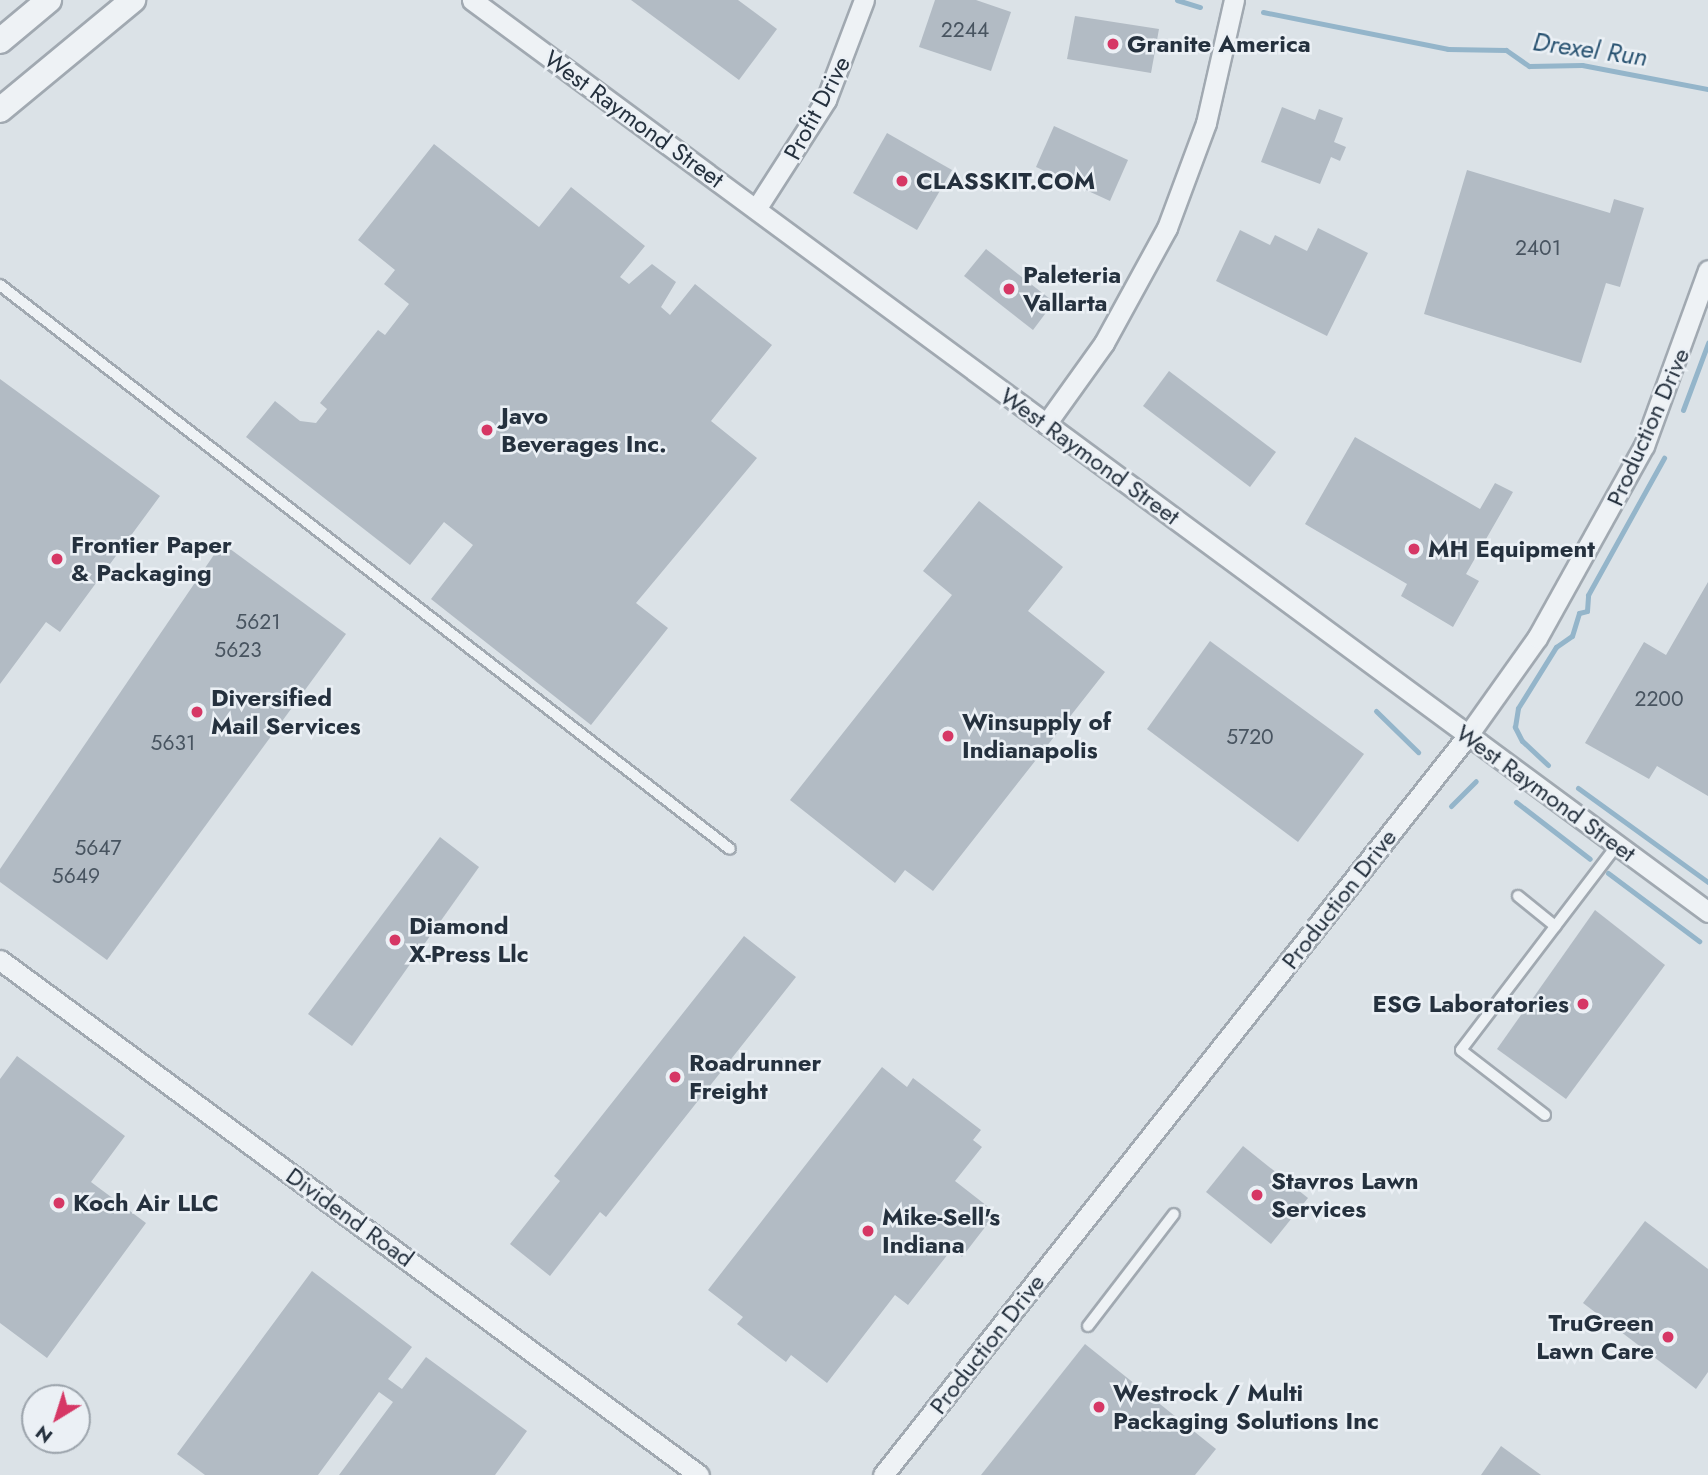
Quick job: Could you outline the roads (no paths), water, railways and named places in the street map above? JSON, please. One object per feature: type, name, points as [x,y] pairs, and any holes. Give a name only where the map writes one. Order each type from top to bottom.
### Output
[{"type":"street","points":[[0,41],[49,0]]},
{"type":"street","points":[[0,110],[133,0]]},
{"type":"street","name":"West Raymond Street","points":[[472,0],[1708,912]]},
{"type":"street","name":"Profit Drive","points":[[756,209],[826,100],[864,0]]},
{"type":"street","points":[[1046,424],[1115,325],[1167,228],[1206,123],[1234,0]]},
{"type":"street","name":"Production Drive","points":[[883,1475],[1468,736],[1537,638],[1614,506],[1676,368],[1708,271]]},
{"type":"street","name":"Dividend Road","points":[[0,960],[699,1475]]},
{"type":"lane","points":[[0,285],[730,849]]},
{"type":"lane","points":[[1545,1115],[1461,1050],[1616,845]]},
{"type":"lane","points":[[1518,896],[1555,926]]},
{"type":"lane","points":[[1088,1326],[1174,1214]]},
{"type":"waterway","name":"Drexel Run","points":[[1177,0],[1200,7]]},
{"type":"waterway","name":"Drexel Run","points":[[1263,12],[1448,49],[1506,50],[1529,66],[1582,65],[1708,89]]},
{"type":"waterway","points":[[1683,410],[1708,343]]},
{"type":"waterway","points":[[1548,765],[1522,741],[1515,727],[1518,708],[1556,647],[1572,636],[1579,613],[1587,611],[1588,595],[1664,458]]},
{"type":"waterway","points":[[1376,711],[1418,752]]},
{"type":"waterway","points":[[1451,806],[1476,781]]},
{"type":"waterway","points":[[1578,788],[1708,882]]},
{"type":"waterway","points":[[1516,802],[1590,859]]},
{"type":"waterway","points":[[1608,873],[1699,941]]},
{"type":"place","name":"Granite America","points":[[1113,44]]},
{"type":"place","name":"CLASSKIT.COM","points":[[902,181]]},
{"type":"place","name":"Paleteria Vallarta","points":[[1009,289]]},
{"type":"place","name":"Javo Beverages Inc.","points":[[487,430]]},
{"type":"place","name":"MH Equipment","points":[[1414,549]]},
{"type":"place","name":"Frontier Paper & Packaging","points":[[57,559]]},
{"type":"place","name":"Diversified Mail Services","points":[[197,712]]},
{"type":"place","name":"Winsupply of Indianapolis","points":[[948,736]]},
{"type":"place","name":"Diamond X-Press Llc","points":[[395,940]]},
{"type":"place","name":"ESG Laboratories","points":[[1583,1004]]},
{"type":"place","name":"Roadrunner Freight","points":[[675,1077]]},
{"type":"place","name":"Stavros Lawn Services","points":[[1257,1195]]},
{"type":"place","name":"Koch Air LLC","points":[[59,1203]]},
{"type":"place","name":"Mike-Sell's Indiana","points":[[868,1231]]},
{"type":"place","name":"TruGreen Lawn Care","points":[[1668,1337]]},
{"type":"place","name":"Westrock / Multi Packaging Solutions Inc","points":[[1099,1407]]}]
